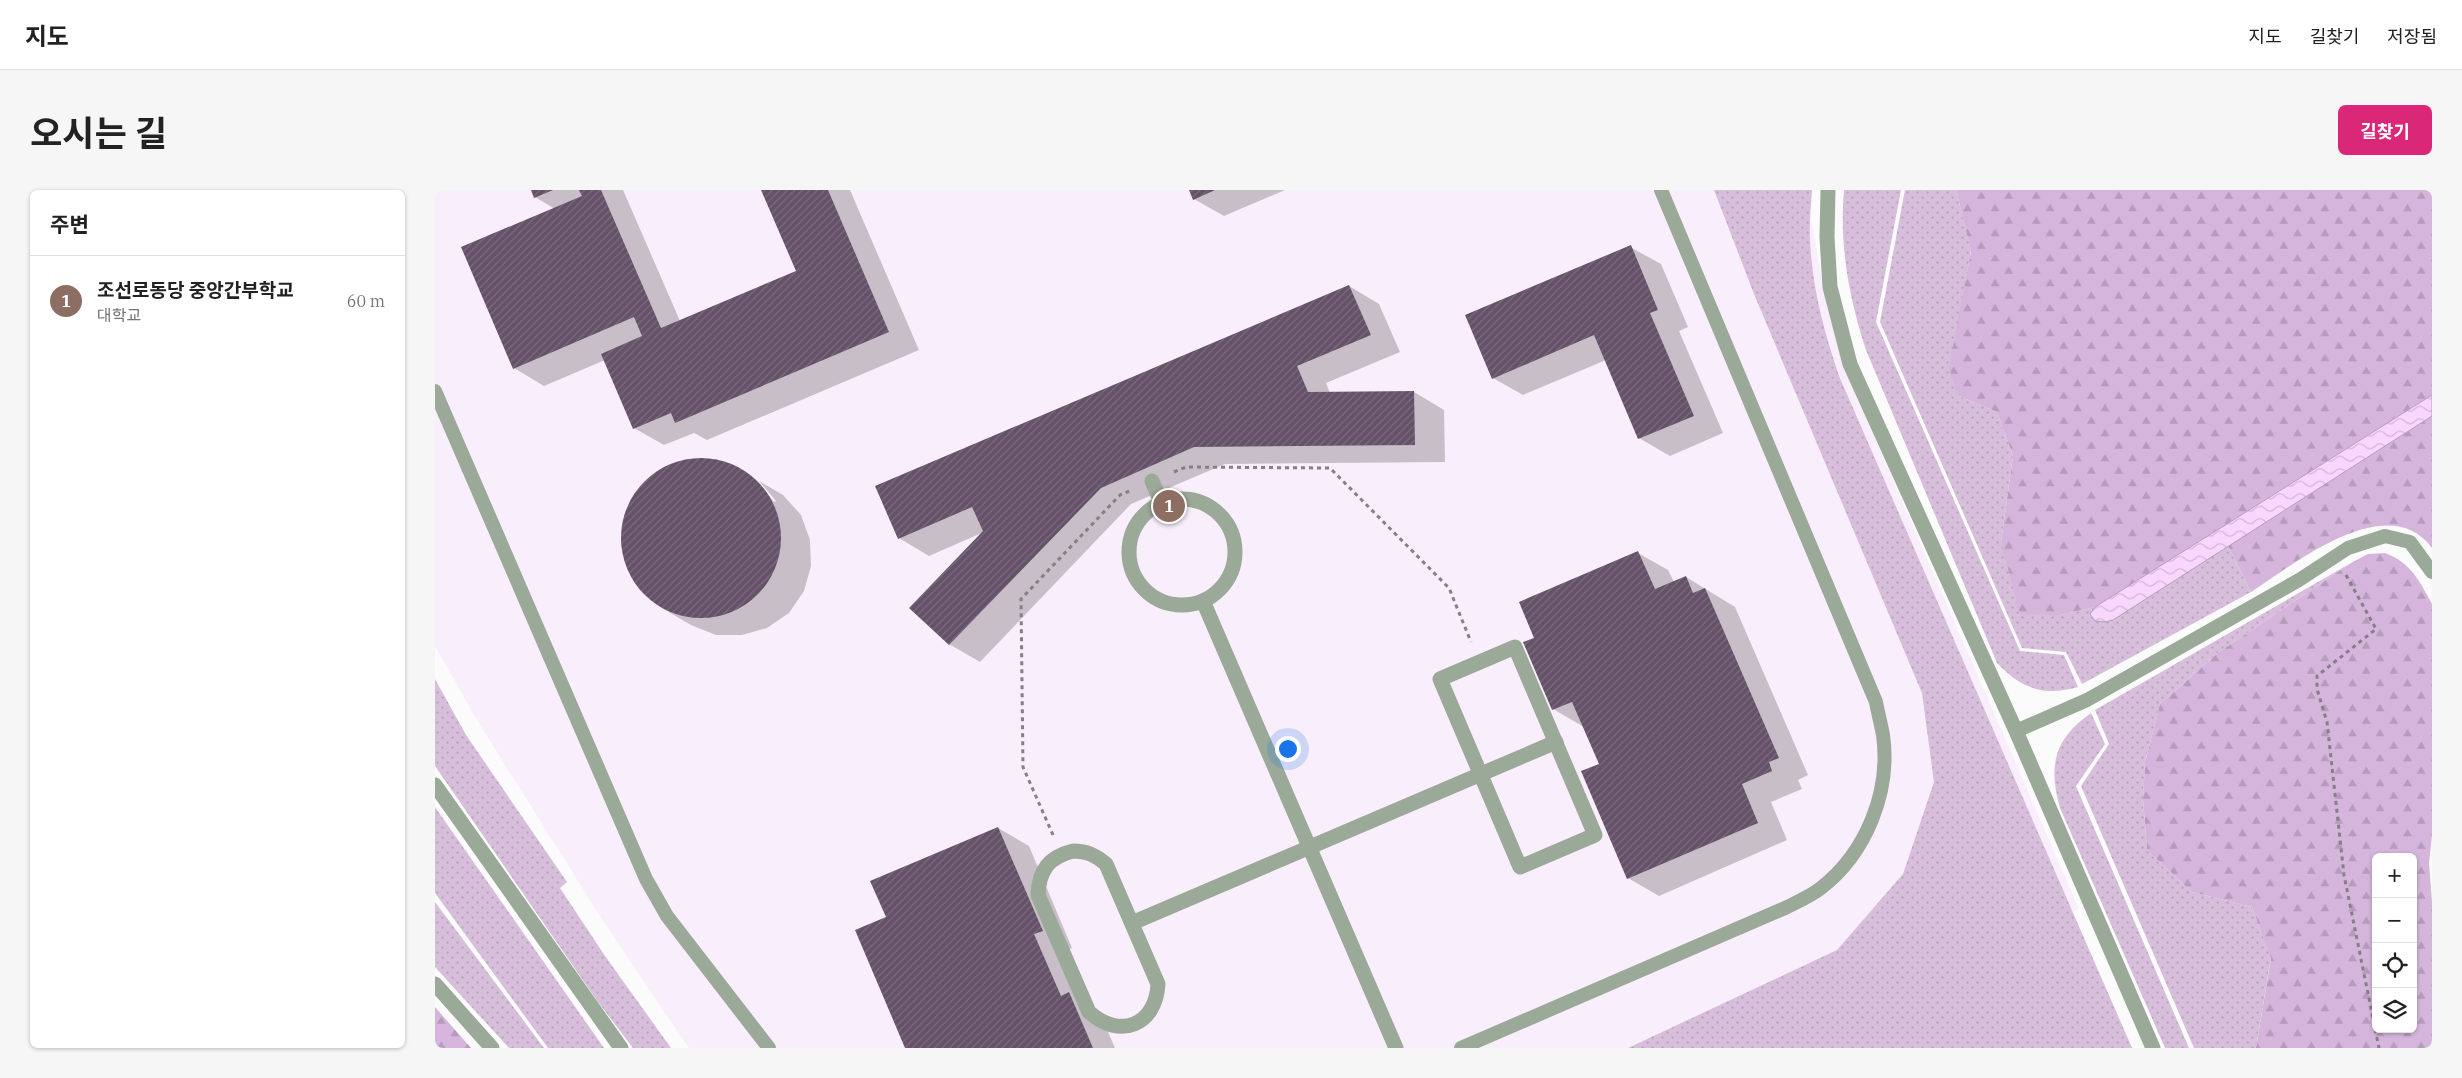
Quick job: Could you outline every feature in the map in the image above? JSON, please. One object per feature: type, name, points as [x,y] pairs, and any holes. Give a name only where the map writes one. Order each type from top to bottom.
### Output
[{"type":"street","points":[[1828,190],[1827,237],[1830,287],[1849,364],[2016,731],[2153,1048]]},
{"type":"street","points":[[1151,481],[1161,502]]},
{"type":"street","points":[[1179,498],[1197,500],[1213,508],[1225,520],[1233,536],[1236,554],[1232,571],[1223,586],[1210,598],[1203,601],[1193,605],[1175,605],[1158,600],[1144,590],[1133,576],[1128,558],[1129,541],[1136,525],[1147,511],[1161,502],[1179,498]]},
{"type":"street","points":[[1203,601],[1396,1048]]},
{"type":"street","points":[[1515,647],[1556,742],[1595,835],[1520,867],[1440,679],[1515,647]]},
{"type":"street","points":[[1132,923],[1556,742]]},
{"type":"street","points":[[435,785],[621,1048]]},
{"type":"street","points":[[1085,851],[1097,856],[1106,864],[1132,923],[1158,984],[1157,996],[1149,1012],[1134,1024],[1122,1027],[1110,1026],[1098,1020],[1089,1012],[1038,895],[1039,882],[1043,870],[1050,860],[1061,854],[1085,851]]},
{"type":"street","points":[[435,984],[492,1048]]},
{"type":"lane","points":[[1461,1048],[1785,908],[1821,888],[1851,859],[1872,822],[1883,778],[1883,736],[1875,702],[1661,190]]},
{"type":"lane","points":[[435,391],[646,879],[667,916],[769,1048]]},
{"type":"lane","points":[[2016,731],[2087,700],[2299,580],[2348,548],[2385,536],[2410,542],[2432,572]]},
{"type":"path","points":[[1186,467],[1330,468],[1449,588],[1480,662]]},
{"type":"path","points":[[1061,854],[1023,767],[1021,598],[1120,495]]},
{"type":"path","points":[[2335,556],[2376,629],[2317,676],[2317,682],[2327,722],[2344,875],[2379,1048]]},
{"type":"shaded area","points":[[435,190],[1806,190],[1822,280],[1843,365],[2079,909],[1762,1048],[689,1048],[603,921],[477,720],[435,646]]},
{"type":"shaded area","points":[[1714,190],[1812,190],[1810,234],[1813,275],[1828,343],[1839,376],[2132,1048],[1628,1048],[1837,950],[1903,874],[1934,782],[1922,693],[1754,294]]},
{"type":"shaded area","points":[[1844,190],[1901,190],[1876,322],[2020,651],[2064,655],[2078,687],[2054,691],[2033,688],[2015,679],[1997,663],[1866,350],[1850,291],[1844,251]]},
{"type":"shaded area","points":[[1905,190],[1956,190],[1971,250],[1965,286],[1957,395],[1997,412],[2013,456],[2001,542],[2060,615],[2095,607],[2090,614],[2095,621],[2105,622],[2113,620],[2228,546],[2251,592],[2082,684],[2066,652],[2022,648],[1880,322]]},
{"type":"shaded area","points":[[2351,563],[2219,652],[2160,704],[2145,762],[2143,799],[2147,850],[2192,892],[2252,907],[2271,957],[2256,1048],[2194,1048],[2081,786],[2109,744],[2095,710]]},
{"type":"shaded area","points":[[435,679],[466,735],[567,882],[560,888],[605,956],[671,1048],[633,1048],[598,1002],[435,766]]},
{"type":"shaded area","points":[[2091,713],[2105,744],[2076,786],[2189,1048],[2165,1048],[2060,808],[2055,779],[2057,754],[2069,733]]},
{"type":"shaded area","points":[[435,807],[604,1048],[548,1048],[435,893]]},
{"type":"shaded area","points":[[435,902],[544,1048],[509,1048],[435,967]]},
{"type":"green space","points":[[1956,190],[2432,190],[2432,395],[2095,607],[2060,615],[2020,614],[2001,542],[2013,456],[1997,412],[1957,395],[1949,368],[1971,251]]},
{"type":"green space","points":[[2432,416],[2432,548],[2413,532],[2391,526],[2367,528],[2341,537],[2316,550],[2251,592],[2228,546]]},
{"type":"green space","points":[[2385,553],[2394,557],[2413,573],[2432,604],[2432,835],[2429,863],[2432,902],[2432,1048],[2256,1048],[2271,958],[2252,907],[2192,892],[2147,850],[2143,799],[2145,762],[2160,704],[2219,652],[2351,563],[2368,554]]},
{"type":"green space","points":[[435,1007],[471,1048],[435,1048]]},
{"type":"water","points":[[2432,395],[2432,416],[2113,620],[2105,622],[2095,621],[2090,614],[2095,607]]},
{"type":"building","points":[[531,190],[553,190],[534,198]]},
{"type":"building","points":[[579,190],[601,190],[661,328],[796,271],[761,190],[828,190],[889,332],[675,423],[671,413],[633,429],[601,354],[642,336],[634,317],[513,369],[461,247],[582,196]]},
{"type":"building","points":[[1189,190],[1215,190],[1193,200]]},
{"type":"building","points":[[1631,245],[1658,310],[1650,313],[1694,416],[1638,439],[1594,335],[1492,379],[1465,315]]},
{"type":"building","points":[[1349,285],[1371,335],[1297,366],[1308,392],[1414,391],[1415,445],[1194,447],[1101,488],[949,645],[909,608],[983,531],[972,507],[898,539],[875,486]]},
{"type":"building","points":[[709,458],[739,467],[758,481],[768,493],[775,507],[780,522],[780,554],[775,569],[768,583],[758,595],[746,605],[724,615],[709,618],[693,618],[678,615],[656,605],[634,583],[622,554],[621,530],[624,515],[634,493],[656,471],[685,459]]},
{"type":"building","points":[[1638,551],[1655,589],[1686,576],[1693,593],[1705,588],[1779,758],[1769,762],[1772,771],[1742,784],[1758,823],[1627,879],[1581,771],[1599,764],[1572,702],[1552,710],[1523,642],[1534,638],[1519,602]]},
{"type":"building","points":[[998,827],[1043,931],[1034,934],[1061,996],[1069,992],[1093,1048],[905,1048],[855,930],[886,917],[870,881]]},
{"type":"place","name":"조선로동당 중앙간부학교","points":[[1169,506]]}]
